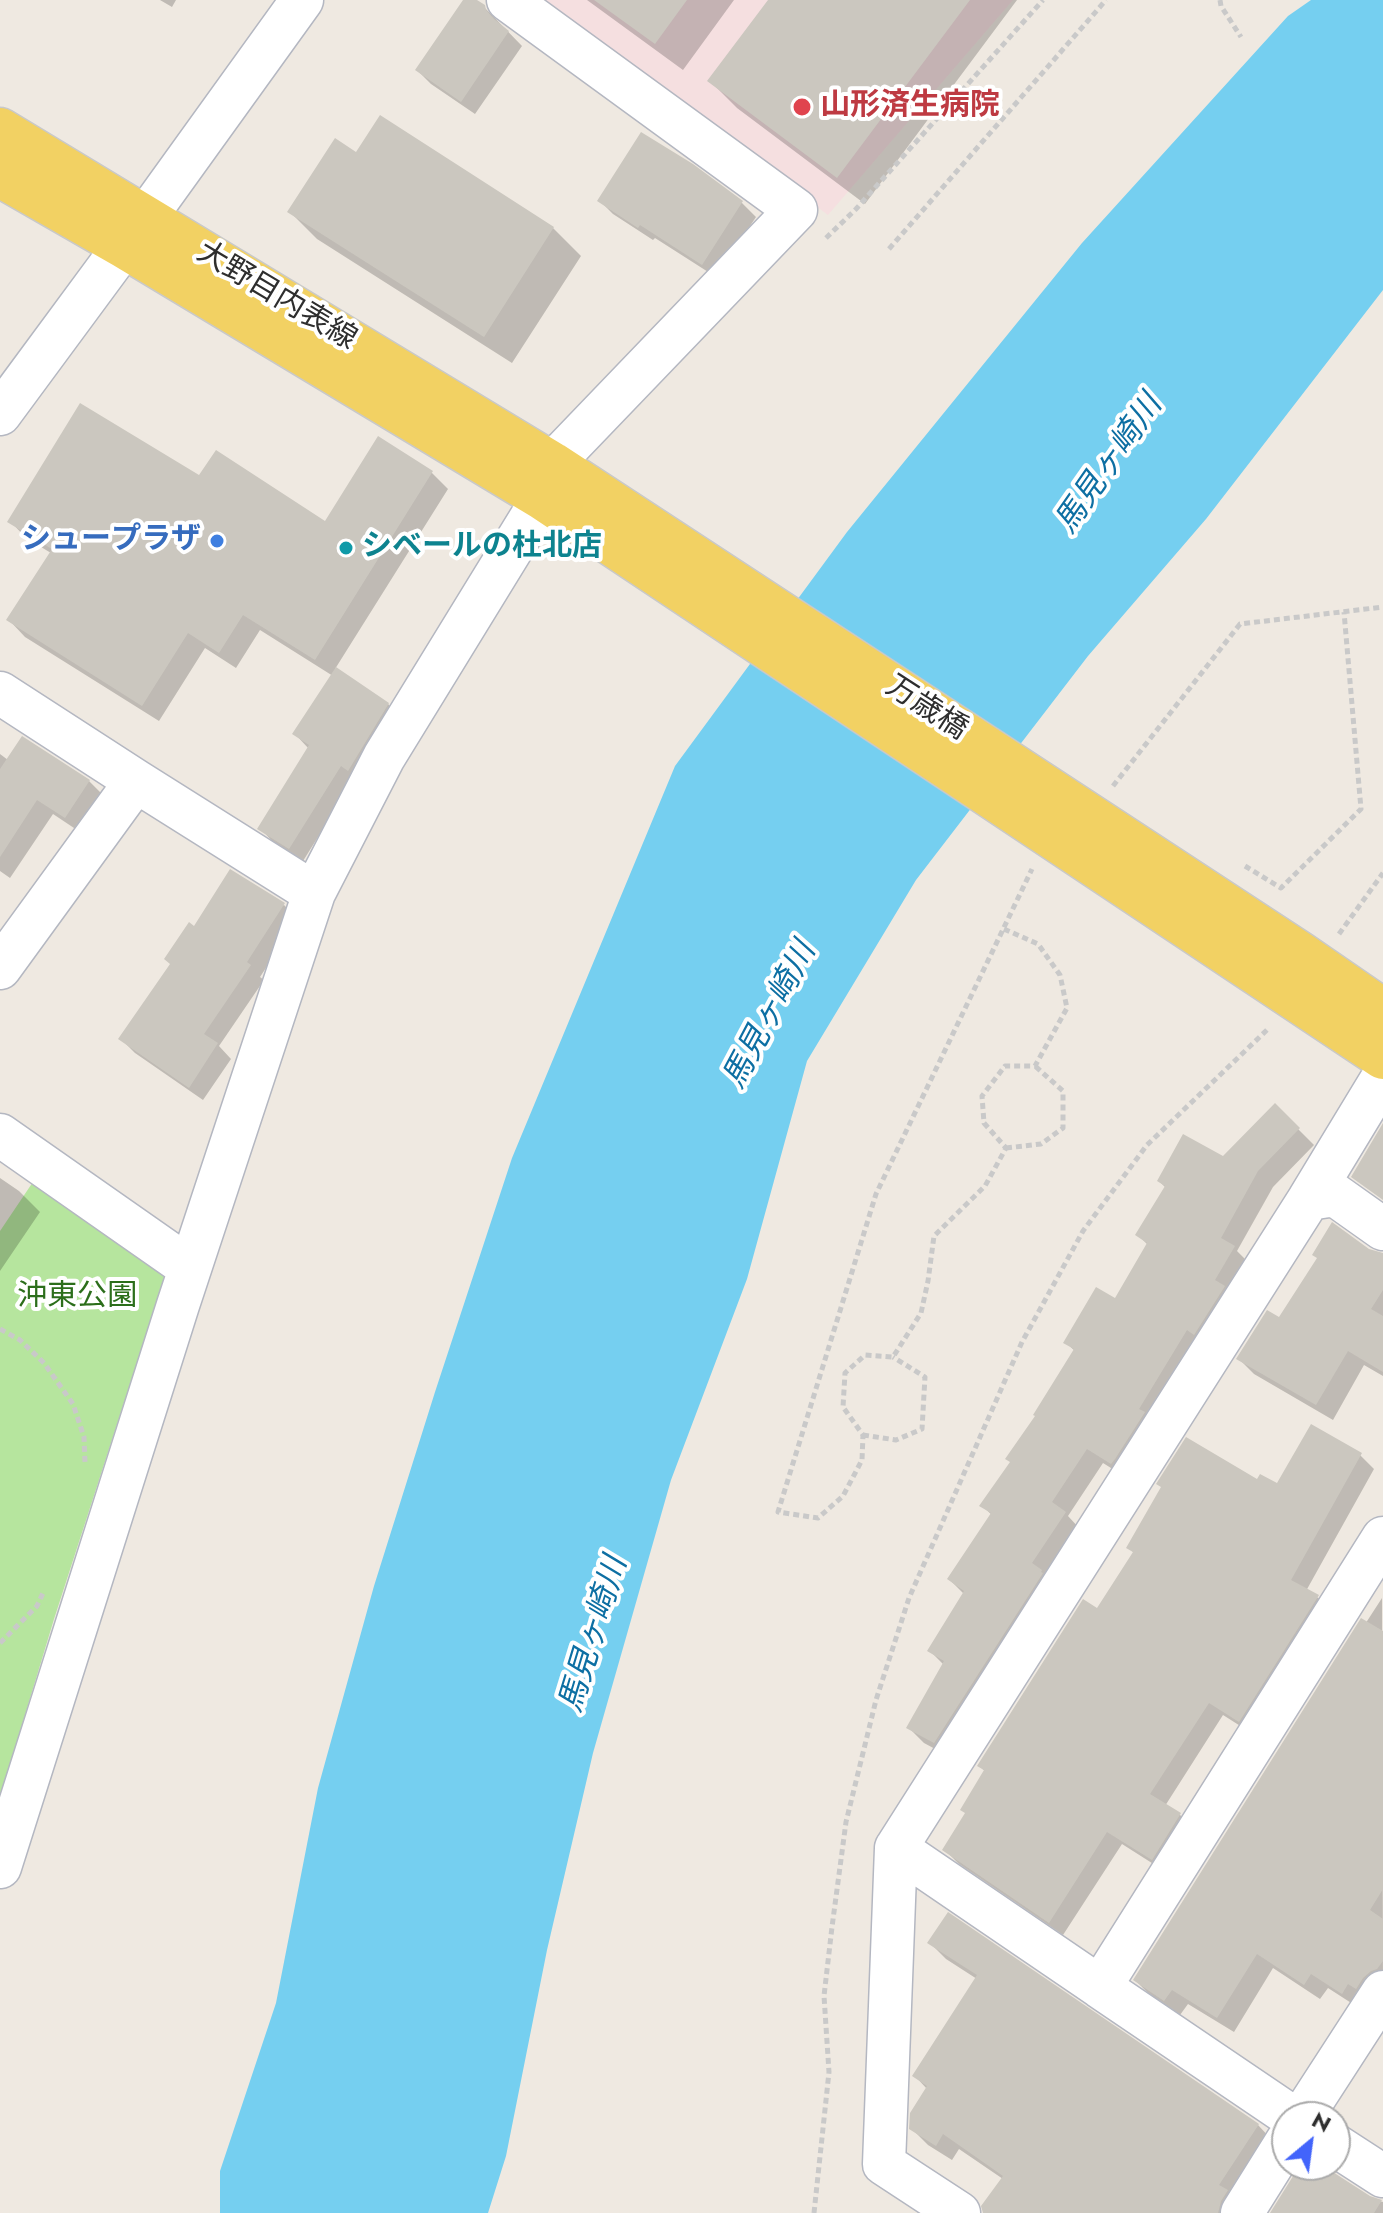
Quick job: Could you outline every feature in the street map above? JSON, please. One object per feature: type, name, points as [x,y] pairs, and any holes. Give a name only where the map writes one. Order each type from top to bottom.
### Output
[{"type":"main road","name":"大野目内表線","points":[[0,130],[134,232],[547,481]]},
{"type":"main road","name":"大野目内表線","points":[[0,175],[134,232]]},
{"type":"main road","name":"万歳橋","points":[[547,481],[1298,976]]},
{"type":"main road","points":[[1298,976],[1383,1011]]},
{"type":"main road","points":[[1298,976],[1383,1057]]},
{"type":"street","points":[[0,414],[302,0]]},
{"type":"street","points":[[0,1867],[190,1268],[314,893],[384,757],[547,481],[796,210],[508,0]]},
{"type":"street","points":[[0,693],[314,893]]},
{"type":"street","points":[[0,968],[136,781]]},
{"type":"street","points":[[959,2213],[884,2164],[896,1848],[1309,1199],[1383,1077]]},
{"type":"street","points":[[0,1135],[190,1268]]},
{"type":"street","points":[[1309,1199],[1335,1195],[1383,1229]]},
{"type":"street","points":[[1100,1987],[1383,1538]]},
{"type":"street","points":[[896,1848],[1271,2103]]},
{"type":"street","points":[[1312,2101],[1383,1992]]},
{"type":"street","points":[[1351,2155],[1383,2176]]},
{"type":"street","points":[[1242,2213],[1271,2167]]},
{"type":"path","points":[[889,249],[1106,0]]},
{"type":"path","points":[[1220,0],[1241,37]]},
{"type":"path","points":[[1125,793],[1112,785],[1240,624],[1383,607]]},
{"type":"path","points":[[1242,864],[1281,888],[1361,809],[1344,612]]},
{"type":"path","points":[[863,1435],[896,1440],[922,1429],[925,1377],[893,1357],[865,1355],[845,1373],[843,1407],[863,1435],[862,1460],[843,1496],[818,1518],[778,1512],[876,1194],[1033,868]]},
{"type":"path","points":[[814,2213],[829,2072],[824,1996],[846,1822],[876,1700],[909,1598],[1022,1342],[1083,1231],[1147,1145],[1298,976],[1383,873]]},
{"type":"path","points":[[1004,929],[1038,944],[1060,975],[1065,997],[1067,1008],[1035,1066]]},
{"type":"path","points":[[1005,1066],[1035,1066],[1063,1091],[1063,1128],[1041,1144],[1006,1148],[984,1123],[982,1096],[1005,1066]]},
{"type":"path","points":[[893,1357],[921,1313],[934,1236],[985,1186],[1006,1148]]},
{"type":"path","points":[[0,1329],[20,1340],[44,1363],[73,1404],[84,1437],[85,1467]]},
{"type":"path","points":[[0,1643],[37,1606],[49,1581]]},
{"type":"shaded area","name":"山形済生病院","points":[[539,0],[1013,0],[828,215]]},
{"type":"green space","name":"沖東公園","points":[[39,1173],[168,1267],[54,1619],[0,1798],[0,1231]]},
{"type":"water","name":"馬見ヶ崎川","points":[[1311,0],[1383,0],[1383,290],[1206,519],[1088,656],[916,880],[807,1061],[747,1279],[671,1480],[593,1753],[547,1950],[506,2156],[488,2213],[220,2213],[220,2171],[276,2003],[318,1788],[374,1586],[435,1392],[512,1158],[675,766],[847,532],[1082,243],[1288,16]]},
{"type":"building","points":[[463,0],[477,0],[485,5],[494,19],[509,31],[461,102],[415,70]]},
{"type":"building","points":[[594,0],[687,0],[655,44]]},
{"type":"building","points":[[768,0],[970,0],[837,178],[707,81]]},
{"type":"building","points":[[380,115],[554,227],[484,337],[287,212],[335,138],[356,152]]},
{"type":"building","points":[[641,132],[693,164],[743,201],[702,265],[597,201]]},
{"type":"building","points":[[80,403],[199,475],[216,450],[325,521],[378,436],[433,471],[315,660],[243,615],[219,653],[188,633],[142,706],[6,620],[52,549],[7,522]]},
{"type":"building","points":[[336,667],[389,703],[348,771],[341,766],[289,849],[257,829],[309,745],[292,734]]},
{"type":"building","points":[[22,736],[90,780],[65,818],[37,800],[0,857],[0,769]]},
{"type":"building","points":[[230,869],[285,903],[247,962],[251,965],[204,1034],[218,1043],[189,1088],[118,1039],[170,964],[164,959],[189,922],[194,926]]},
{"type":"building","points":[[1275,1103],[1300,1128],[1258,1171],[1221,1238],[1235,1246],[1215,1280],[1225,1286],[1194,1335],[1187,1330],[1139,1409],[1145,1412],[1111,1464],[1087,1449],[1052,1502],[1066,1512],[1032,1563],[1043,1573],[934,1743],[906,1728],[944,1661],[927,1651],[964,1591],[947,1579],[991,1513],[979,1506],[1010,1462],[1005,1459],[1035,1416],[1074,1349],[1063,1343],[1096,1287],[1115,1298],[1147,1243],[1135,1235],[1165,1186],[1157,1181],[1183,1134],[1223,1156]]},
{"type":"building","points":[[1383,1123],[1383,1200],[1351,1177]]},
{"type":"building","points":[[1332,1222],[1369,1249],[1383,1253],[1383,1290],[1371,1309],[1383,1316],[1383,1372],[1348,1351],[1316,1405],[1236,1359],[1267,1310],[1279,1317],[1317,1258],[1312,1255]]},
{"type":"building","points":[[1311,1424],[1362,1453],[1291,1580],[1319,1595],[1239,1722],[1209,1703],[1150,1794],[1181,1813],[1152,1860],[1107,1832],[1049,1923],[942,1850],[965,1813],[960,1810],[984,1770],[977,1766],[1083,1599],[1097,1608],[1133,1552],[1126,1548],[1161,1487],[1156,1484],[1186,1437],[1257,1479],[1260,1474],[1277,1483]]},
{"type":"building","points":[[1361,1618],[1383,1631],[1383,1889],[1370,1910],[1383,1919],[1383,1961],[1363,1978],[1356,1989],[1348,1984],[1342,1994],[1311,1974],[1304,1985],[1257,1954],[1217,2018],[1172,1990],[1164,2001],[1133,1980]]},
{"type":"building","points":[[948,1912],[1259,2124],[1219,2185],[1228,2190],[1218,2213],[983,2213],[981,2206],[1003,2176],[943,2134],[936,2146],[909,2129],[910,2113],[927,2086],[912,2076],[977,1975],[927,1943]]},
{"type":"building","points":[[1290,2181],[1347,2181],[1382,2200],[1374,2213],[1270,2213]]},
{"type":"place","name":"山形済生病院","points":[[802,107]]},
{"type":"place","name":"シュープラザ","points":[[217,541]]},
{"type":"place","name":"シベールの杜北店","points":[[346,548]]}]
